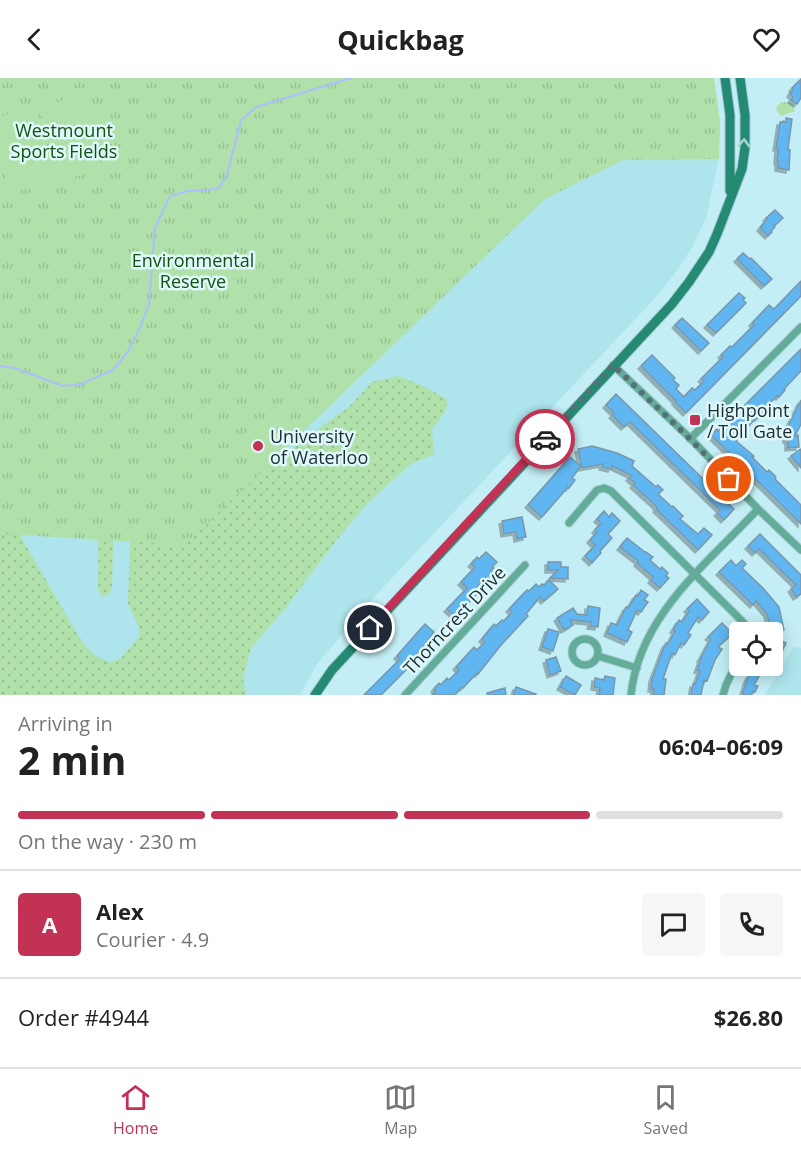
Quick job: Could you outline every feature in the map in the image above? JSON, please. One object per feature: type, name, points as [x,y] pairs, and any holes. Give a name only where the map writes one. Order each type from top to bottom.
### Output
[{"type":"street","points":[[725,78],[730,115],[730,199]]},
{"type":"street","points":[[315,695],[332,670],[672,304],[700,267],[717,234],[742,170],[745,115],[740,78]]},
{"type":"street","points":[[690,439],[801,327]]},
{"type":"street","points":[[613,365],[801,550]]},
{"type":"street","points":[[569,523],[597,490],[604,488],[611,491],[743,622]]},
{"type":"street","points":[[632,695],[636,668],[646,643],[665,610],[694,574],[758,509]]},
{"type":"street","name":"Thorncrest Drive","points":[[405,695],[525,565]]},
{"type":"street","points":[[598,656],[636,668]]},
{"type":"street","points":[[723,695],[730,676]]},
{"type":"shaded area","name":"Environmental Reserve","points":[[0,78],[714,78],[720,121],[719,159],[706,218],[693,246],[675,273],[657,296],[375,596],[317,664],[300,695],[0,695]]},
{"type":"shaded area","points":[[793,647],[801,648],[801,695],[765,695],[776,676],[783,676],[783,664]]},
{"type":"green space","name":"Environmental Reserve","points":[[0,78],[714,78],[720,121],[719,159],[623,160],[545,199],[185,545],[5,534],[0,529]]},
{"type":"green space","name":"Westmount Sports Fields","points":[[85,95],[103,170],[58,181],[40,106]]},
{"type":"green space","points":[[782,102],[792,103],[795,111],[781,116],[776,107]]},
{"type":"green space","points":[[37,107],[54,182],[9,193],[0,154],[0,116]]},
{"type":"green space","points":[[398,376],[423,386],[448,400],[445,412],[432,429],[434,454],[409,465],[364,507],[284,610],[251,648],[243,678],[246,695],[0,695],[0,501],[82,642],[95,656],[110,662],[121,658],[140,636],[128,603],[133,471],[255,467],[307,440],[349,407],[372,382]]},
{"type":"green space","points":[[115,472],[112,589],[108,595],[102,597],[98,590],[99,477]]},
{"type":"building","points":[[801,79],[801,98],[797,104],[791,100],[793,97],[790,94],[792,88]]},
{"type":"building","points":[[786,118],[792,119],[788,149],[790,150],[789,170],[778,168],[778,148],[776,148],[780,122],[786,122]]},
{"type":"building","points":[[775,210],[783,218],[768,236],[760,228]]},
{"type":"building","points":[[743,253],[772,279],[764,286],[737,259]]},
{"type":"building","points":[[801,281],[801,296],[686,413],[641,366],[652,355],[675,378],[673,380],[679,385],[676,389],[684,397],[692,388],[695,390],[704,381],[701,379],[723,357],[721,355],[754,325],[752,323],[769,305],[774,309]]},
{"type":"building","points":[[739,293],[745,298],[743,300],[746,303],[716,333],[707,325]]},
{"type":"building","points":[[682,318],[709,343],[701,351],[675,325]]},
{"type":"building","points":[[801,349],[801,371],[736,441],[754,456],[752,457],[767,472],[769,470],[801,505],[801,524],[711,435],[727,423]]},
{"type":"building","points":[[616,394],[734,509],[724,520],[717,513],[720,510],[630,422],[624,427],[612,415],[614,413],[606,405]]},
{"type":"building","points":[[801,400],[801,424],[795,436],[798,435],[799,447],[788,448],[785,427],[787,428]]},
{"type":"building","points":[[592,446],[617,453],[634,461],[632,466],[656,487],[658,485],[663,490],[658,494],[683,516],[680,519],[698,534],[704,528],[712,535],[698,550],[633,485],[635,483],[629,478],[631,475],[612,466],[611,469],[602,467],[603,464],[582,468],[578,449]]},
{"type":"building","points":[[801,449],[801,468],[791,456]]},
{"type":"building","points":[[570,457],[581,466],[572,478],[575,480],[542,517],[528,505]]},
{"type":"building","points":[[604,511],[609,517],[612,513],[620,521],[608,534],[612,538],[592,563],[585,556],[595,545],[590,540],[601,523],[597,519]]},
{"type":"building","points":[[522,517],[526,537],[517,539],[516,532],[504,534],[502,521]]},
{"type":"building","points":[[760,534],[801,575],[801,594],[796,597],[791,589],[796,585],[759,549],[755,553],[748,546]]},
{"type":"building","points":[[627,538],[653,557],[650,560],[668,573],[666,576],[669,578],[660,588],[651,580],[653,577],[637,563],[638,561],[620,547]]},
{"type":"building","points":[[486,552],[497,562],[491,570],[494,573],[488,579],[486,577],[478,586],[481,589],[456,617],[447,609],[467,588],[461,582],[475,567],[471,564]]},
{"type":"building","points":[[731,560],[736,566],[742,560],[746,564],[742,568],[779,607],[782,622],[769,622],[767,614],[756,601],[753,605],[719,572]]},
{"type":"building","points":[[548,562],[561,562],[561,567],[568,567],[568,579],[550,578],[558,570],[548,570]]},
{"type":"building","points":[[549,580],[558,589],[544,601],[540,597],[526,614],[528,616],[478,674],[455,695],[432,695],[439,683],[441,685],[447,678],[449,680],[459,670],[456,667],[474,647],[477,650],[485,642],[482,639],[494,624],[496,626],[502,620],[504,621],[512,612],[509,609],[527,590],[529,591],[536,584],[539,587],[544,585]]},
{"type":"building","points":[[641,590],[648,595],[644,600],[648,602],[641,612],[637,610],[628,630],[632,632],[627,642],[607,633],[611,623],[617,625],[626,607],[628,608]]},
{"type":"building","points":[[697,599],[709,612],[702,620],[698,617],[684,645],[681,643],[675,655],[672,653],[663,679],[666,679],[664,695],[653,695],[652,679],[664,647],[666,643],[668,644],[679,620],[682,622],[689,611],[687,609]]},
{"type":"building","points":[[588,606],[600,608],[598,627],[590,626],[591,622],[570,620],[573,625],[564,630],[557,618],[573,608],[577,614],[587,615]]},
{"type":"building","points":[[722,623],[729,630],[729,637],[718,647],[722,649],[707,681],[704,680],[701,695],[691,695],[693,684],[700,671],[697,670],[700,659],[711,639],[708,637]]},
{"type":"building","points":[[425,624],[434,632],[404,669],[406,670],[381,695],[364,695],[400,659],[397,656]]},
{"type":"building","points":[[548,629],[559,632],[553,651],[542,647]]},
{"type":"building","points":[[556,657],[561,671],[550,675],[546,660]]},
{"type":"building","points":[[566,676],[581,685],[575,695],[560,687]]},
{"type":"building","points":[[605,676],[615,678],[613,695],[599,695],[600,688],[594,687],[595,678],[604,680]]},
{"type":"building","points":[[749,676],[759,676],[754,685],[758,686],[751,695],[742,695]]},
{"type":"building","points":[[516,687],[536,694],[513,695]]},
{"type":"building","points":[[505,688],[506,695],[488,695],[487,693]]},
{"type":"waterway","points":[[0,366],[15,368],[63,386],[81,384],[113,370],[127,353],[149,304],[155,228],[170,196],[188,191],[218,189],[227,175],[241,120],[256,107],[351,78]]},
{"type":"way so far","points":[[545,439],[613,365],[729,479]]},
{"type":"place","name":"Highpoint / Toll Gate","points":[[695,420]]},
{"type":"place","name":"University of Waterloo","points":[[258,446]]},
{"type":"route","points":[[370,628],[545,439]]}]
